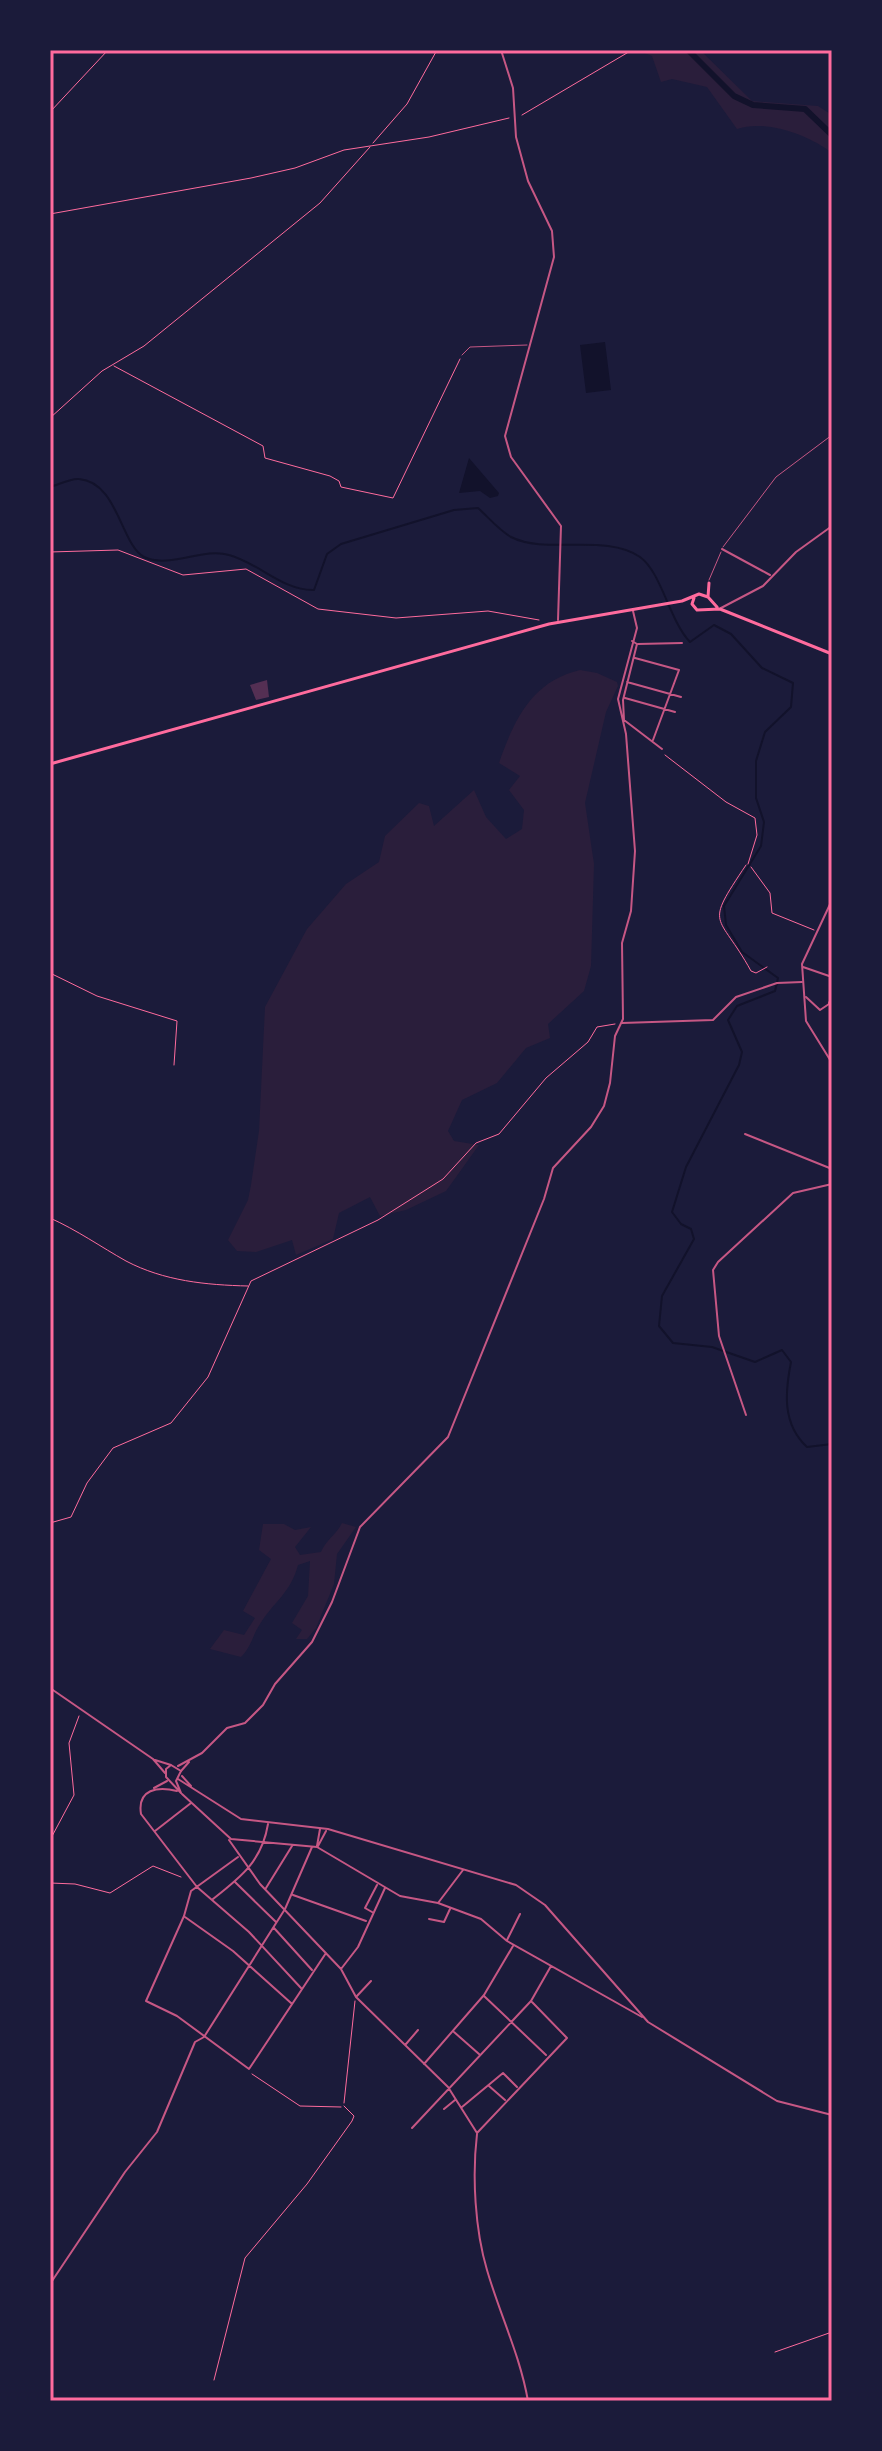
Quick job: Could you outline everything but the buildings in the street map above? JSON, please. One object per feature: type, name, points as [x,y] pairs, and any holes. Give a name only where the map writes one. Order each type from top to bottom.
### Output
[{"type":"main road","points":[[50,764],[559,621],[682,601],[701,593],[709,583]]},
{"type":"main road","points":[[709,583],[709,607]]},
{"type":"main road","points":[[701,593],[720,609]]},
{"type":"main road","points":[[692,604],[694,597]]},
{"type":"main road","points":[[682,601],[700,611],[709,607],[720,609],[832,654]]},
{"type":"street","points":[[501,50],[511,79],[514,127],[528,181],[552,231],[553,264],[505,436],[511,457],[559,522],[562,543],[559,621]]},
{"type":"street","points":[[720,609],[763,586],[796,552],[832,526]]},
{"type":"street","points":[[722,549],[772,576]]},
{"type":"street","points":[[179,1792],[177,1780],[190,1761],[227,1728],[248,1720],[307,1650],[332,1602],[358,1530],[432,1457],[451,1432],[544,1199],[551,1171],[604,1106],[615,1036],[621,1023],[622,943],[631,911],[635,851],[626,734],[618,699],[637,628],[633,609]]},
{"type":"street","points":[[632,641],[637,644],[682,643]]},
{"type":"street","points":[[637,644],[623,697],[625,722],[662,751]]},
{"type":"street","points":[[633,658],[679,670],[652,741]]},
{"type":"street","points":[[626,682],[681,697]]},
{"type":"street","points":[[623,697],[675,712]]},
{"type":"street","points":[[832,900],[803,957],[802,967],[808,1027],[832,1063]]},
{"type":"street","points":[[802,967],[832,977]]},
{"type":"street","points":[[621,1023],[713,1020],[736,997],[777,983],[804,982]]},
{"type":"street","points":[[805,996],[820,1010],[831,1004],[828,1000],[832,997]]},
{"type":"street","points":[[745,1134],[832,1169]]},
{"type":"street","points":[[746,1415],[722,1346],[715,1265],[768,1219],[786,1198],[801,1189],[832,1184]]},
{"type":"street","points":[[50,1688],[153,1759],[178,1766],[190,1761]]},
{"type":"street","points":[[153,1759],[179,1792],[230,1840],[238,1857],[265,1890],[341,1969],[356,1997],[448,2087],[477,2133],[477,2197],[482,2246],[528,2401]]},
{"type":"street","points":[[154,1788],[171,1765]]},
{"type":"street","points":[[178,1766],[192,1787]]},
{"type":"street","points":[[301,1988],[262,1946],[197,1887],[154,1832],[141,1814],[140,1805],[144,1796],[154,1788],[177,1780],[234,1816],[268,1823],[326,1828],[464,1869],[531,1893],[642,2017]]},
{"type":"street","points":[[154,1788],[179,1792]]},
{"type":"street","points":[[154,1832],[192,1803]]},
{"type":"street","points":[[212,1900],[249,1870],[265,1843],[268,1823]]},
{"type":"street","points":[[317,1847],[320,1827]]},
{"type":"street","points":[[317,1847],[326,1828]]},
{"type":"street","points":[[230,1840],[317,1847],[415,1901],[438,1903],[481,1919],[507,1941],[642,2017],[777,2101],[832,2115]]},
{"type":"street","points":[[265,1890],[292,1845]]},
{"type":"street","points":[[50,2284],[125,2172],[157,2132],[195,2042],[204,2037],[277,1923],[312,1846]]},
{"type":"street","points":[[238,1857],[191,1891],[184,1916],[146,2001],[177,2016],[249,2069],[326,1953]]},
{"type":"street","points":[[438,1903],[464,1869]]},
{"type":"street","points":[[234,1882],[277,1923]]},
{"type":"street","points":[[373,1913],[365,1908],[378,1883]]},
{"type":"street","points":[[341,1969],[358,1947],[386,1887]]},
{"type":"street","points":[[292,1895],[368,1922]]},
{"type":"street","points":[[370,1899],[378,1903]]},
{"type":"street","points":[[429,1919],[444,1922],[451,1908]]},
{"type":"street","points":[[507,1941],[520,1914]]},
{"type":"street","points":[[184,1916],[249,1965],[291,2003]]},
{"type":"street","points":[[274,1928],[313,1971]]},
{"type":"street","points":[[424,2064],[484,1995],[514,1945]]},
{"type":"street","points":[[412,2128],[531,2001],[552,1965]]},
{"type":"street","points":[[356,1997],[371,1981]]},
{"type":"street","points":[[484,1995],[547,2056]]},
{"type":"street","points":[[477,2133],[567,2038],[531,2001]]},
{"type":"street","points":[[405,2045],[418,2030]]},
{"type":"street","points":[[454,2032],[479,2054]]},
{"type":"street","points":[[462,2108],[503,2073],[518,2088]]},
{"type":"street","points":[[489,2085],[506,2101]]},
{"type":"street","points":[[444,2109],[456,2099]]},
{"type":"lane","points":[[462,355],[467,349],[477,346],[529,345]]},
{"type":"lane","points":[[709,583],[722,549],[776,477],[832,435]]},
{"type":"path","points":[[50,112],[108,50]]},
{"type":"path","points":[[50,418],[112,365],[144,346],[320,203],[407,104],[437,50]]},
{"type":"path","points":[[50,214],[251,178],[371,145],[429,137],[481,122],[515,117],[555,98],[598,68],[632,50]]},
{"type":"path","points":[[112,365],[263,446],[265,458],[330,476],[339,481],[341,487],[393,498],[462,355]]},
{"type":"path","points":[[50,552],[118,550],[183,575],[246,569],[318,609],[330,611],[418,618],[488,611],[549,624]]},
{"type":"path","points":[[662,751],[726,802],[753,816],[757,835],[748,864],[717,914],[751,971],[767,967]]},
{"type":"path","points":[[751,867],[770,893],[774,914],[816,931]]},
{"type":"path","points":[[50,973],[97,996],[177,1021],[174,1065]]},
{"type":"path","points":[[50,1523],[71,1517],[87,1483],[113,1448],[171,1423],[214,1368],[248,1286],[256,1277],[378,1220],[428,1189],[457,1168],[476,1143],[499,1134],[546,1078],[586,1044],[597,1027],[621,1023]]},
{"type":"path","points":[[50,1218],[125,1260],[169,1278],[213,1285],[248,1286]]},
{"type":"path","points":[[50,1840],[74,1795],[69,1743],[82,1710]]},
{"type":"path","points":[[50,1883],[75,1884],[110,1893],[155,1866],[191,1880]]},
{"type":"path","points":[[344,2106],[356,1997]]},
{"type":"path","points":[[214,2380],[245,2258],[307,2184],[354,2116],[344,2106],[300,2106],[249,2069]]},
{"type":"path","points":[[775,2352],[832,2332]]},
{"type":"shaded area","points":[[637,50],[700,50],[752,101],[818,106],[832,115],[832,153],[786,130],[760,126],[737,129],[707,87],[672,79],[661,82],[652,56]]},
{"type":"shaded area","points":[[605,342],[611,390],[586,393],[580,345]]},
{"type":"shaded area","points":[[469,458],[499,493],[498,496],[490,498],[480,491],[459,493]]},
{"type":"shaded area","points":[[580,670],[597,673],[617,682],[618,686],[606,712],[585,803],[594,864],[591,966],[584,991],[548,1024],[550,1038],[526,1048],[497,1083],[462,1100],[448,1131],[454,1141],[479,1145],[446,1191],[406,1210],[380,1216],[370,1197],[339,1213],[333,1239],[296,1255],[292,1240],[256,1252],[237,1251],[228,1240],[248,1200],[251,1185],[259,1131],[265,1007],[307,929],[346,884],[379,862],[385,836],[419,803],[429,806],[434,826],[474,790],[486,817],[506,839],[522,829],[524,810],[509,790],[520,776],[499,763],[511,732],[527,704],[549,683]]},
{"type":"shaded area","points":[[342,1523],[356,1527],[337,1554],[334,1584],[316,1628],[307,1639],[296,1639],[302,1630],[292,1623],[308,1596],[310,1561],[298,1565],[291,1583],[260,1624],[241,1657],[210,1649],[224,1630],[244,1635],[255,1618],[243,1611],[271,1559],[259,1550],[263,1524],[284,1524],[295,1530],[311,1527],[295,1547],[300,1555],[321,1552]]},
{"type":"waterway","points":[[688,50],[734,96],[753,105],[805,109],[832,135]]},
{"type":"waterway","points":[[50,487],[76,479],[92,483],[111,502],[130,540],[144,557],[164,561],[219,553],[240,559],[292,586],[314,590],[327,554],[341,544],[454,510],[478,508],[498,528],[525,542],[610,546],[640,557],[654,574],[676,622],[690,642],[714,625],[731,634],[762,668],[793,683],[791,707],[765,732],[756,761],[756,798],[764,822],[761,846],[724,906],[726,925],[742,952],[778,978],[775,991],[737,1006],[728,1020],[742,1052],[739,1065],[686,1167],[672,1212],[681,1224],[691,1229],[694,1239],[662,1296],[659,1326],[673,1343],[712,1347],[755,1362],[782,1350],[791,1362],[787,1407],[793,1428],[807,1447],[832,1444]]}]
